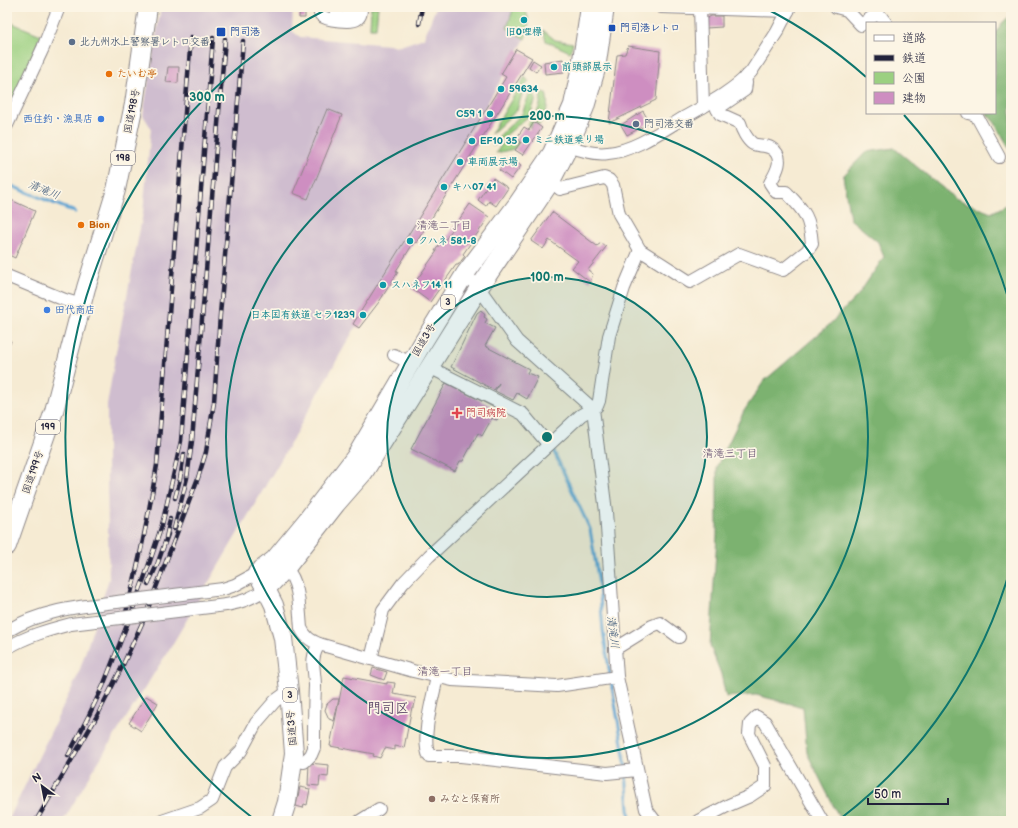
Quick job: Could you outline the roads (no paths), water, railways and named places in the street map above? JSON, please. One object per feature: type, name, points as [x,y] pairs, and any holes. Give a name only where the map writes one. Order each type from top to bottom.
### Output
[{"type":"highway","name":"国道198号","points":[[82,305],[116,190],[134,104],[148,7]]},
{"type":"highway","name":"国道3号","points":[[284,820],[294,753],[289,691],[283,638],[274,604],[257,573],[274,560],[356,456],[465,274],[516,206],[552,153],[572,105],[581,66],[590,7]]},
{"type":"highway","name":"国道3号","points":[[266,589],[286,568],[336,504],[364,472],[479,288],[551,181],[569,146],[586,107],[596,69],[605,7]]},
{"type":"highway","name":"国道199号","points":[[7,546],[54,411],[82,305]]},
{"type":"street","points":[[7,125],[43,48],[59,7]]},
{"type":"street","points":[[319,7],[319,13],[326,19],[353,21],[358,18],[361,13],[361,7]]},
{"type":"street","points":[[336,7],[336,17],[342,20]]},
{"type":"street","points":[[342,20],[349,15],[350,7]]},
{"type":"street","points":[[569,146],[594,154],[622,150],[657,134],[703,107],[746,77],[777,32],[789,9],[661,7]]},
{"type":"street","points":[[836,7],[847,10],[861,25],[878,13],[885,22]]},
{"type":"street","points":[[700,8],[703,107]]},
{"type":"street","points":[[551,181],[560,189],[604,178],[608,180],[613,185],[619,214],[640,250],[690,282],[739,254],[783,270],[807,251],[812,244],[811,228],[803,210],[786,192],[776,192],[770,183],[778,171],[780,163],[777,153],[772,148],[753,144],[742,130],[740,123],[720,114],[717,110],[745,90],[746,77]]},
{"type":"street","points":[[972,114],[976,115],[999,157]]},
{"type":"street","points":[[372,659],[383,610],[403,583],[429,556],[548,444],[581,415],[597,406],[609,336],[624,288],[640,250]]},
{"type":"street","points":[[465,274],[479,288],[517,341],[593,409],[606,512],[617,677],[646,809],[655,821]]},
{"type":"street","points":[[7,276],[65,300],[82,305]]},
{"type":"street","points":[[394,355],[411,363]]},
{"type":"street","points":[[429,367],[523,414],[548,444]]},
{"type":"street","points":[[286,568],[296,582],[301,628],[309,639],[319,644],[452,680],[557,686],[617,677]]},
{"type":"street","points":[[7,631],[17,625],[44,614],[70,608],[223,589],[235,585],[257,573]]},
{"type":"street","points":[[7,648],[46,630],[71,624],[241,603],[266,589]]},
{"type":"street","points":[[615,649],[652,626],[660,624],[679,637]]},
{"type":"street","points":[[293,760],[304,762],[311,755],[314,748],[315,681],[312,663],[314,652],[319,644]]},
{"type":"street","points":[[437,677],[428,720],[426,750],[429,756],[461,756],[607,773],[637,770]]},
{"type":"street","points":[[162,821],[200,808],[212,800],[225,767],[241,751],[256,723],[276,701],[289,691]]},
{"type":"street","points":[[698,821],[750,796],[765,786],[765,766],[749,734],[750,724],[757,717],[765,722],[822,821]]},
{"type":"street","points":[[360,821],[379,809]]},
{"type":"waterway","name":"清滝川","points":[[7,184],[75,212]]},
{"type":"waterway","name":"清滝川","points":[[554,452],[590,529],[599,584],[603,630],[610,675]]},
{"type":"waterway","name":"清滝川","points":[[611,680],[626,767]]},
{"type":"waterway","name":"清滝川","points":[[626,773],[630,821]]},
{"type":"railway","points":[[419,24],[422,7]]},
{"type":"railway","points":[[123,623],[142,544],[157,465],[191,37]]},
{"type":"railway","points":[[68,756],[103,686],[146,573],[162,525],[181,441],[213,38]]},
{"type":"railway","points":[[174,529],[187,478],[192,441],[225,39]]},
{"type":"railway","points":[[36,821],[97,716],[121,669],[144,619],[198,478],[206,452],[214,402],[243,41]]},
{"type":"railway","points":[[175,498],[184,454]]},
{"type":"railway","points":[[166,538],[170,519]]},
{"type":"railway","points":[[148,584],[157,565],[168,534]]},
{"type":"place","name":"旧0哩標","points":[[524,20]]},
{"type":"place","name":"門司港レトロ","points":[[612,28]]},
{"type":"place","name":"門司港","points":[[221,32]]},
{"type":"place","name":"北九州水上警察署レトロ交番","points":[[72,42]]},
{"type":"place","name":"前頭部展示","points":[[554,67]]},
{"type":"place","name":"たいむ亭","points":[[109,74]]},
{"type":"place","name":"59634","points":[[501,89]]},
{"type":"place","name":"C59 1","points":[[490,114]]},
{"type":"place","name":"西住釣・漁具店","points":[[101,119]]},
{"type":"place","name":"門司港交番","points":[[636,124]]},
{"type":"place","name":"ミニ鉄道乗り場","points":[[526,140]]},
{"type":"place","name":"EF10 35","points":[[472,141]]},
{"type":"place","name":"車両展示場","points":[[460,162]]},
{"type":"place","name":"キハ07 41","points":[[444,187]]},
{"type":"place","name":"Bion","points":[[81,225]]},
{"type":"place","name":"クハネ 581-8","points":[[410,241]]},
{"type":"place","name":"スハネフ14 11","points":[[383,285]]},
{"type":"place","name":"田代商店","points":[[47,310]]},
{"type":"place","name":"日本国有鉄道 セラ1239","points":[[363,315]]},
{"type":"place","name":"門司病院","points":[[457,413]]},
{"type":"place","name":"みなと保育所","points":[[432,799]]},
{"type":"district","name":"清滝二丁目","points":[[444,225]]},
{"type":"district","name":"清滝三丁目","points":[[730,453]]},
{"type":"district","name":"清滝一丁目","points":[[445,671]]},
{"type":"district","name":"門司区","points":[[388,708]]}]
